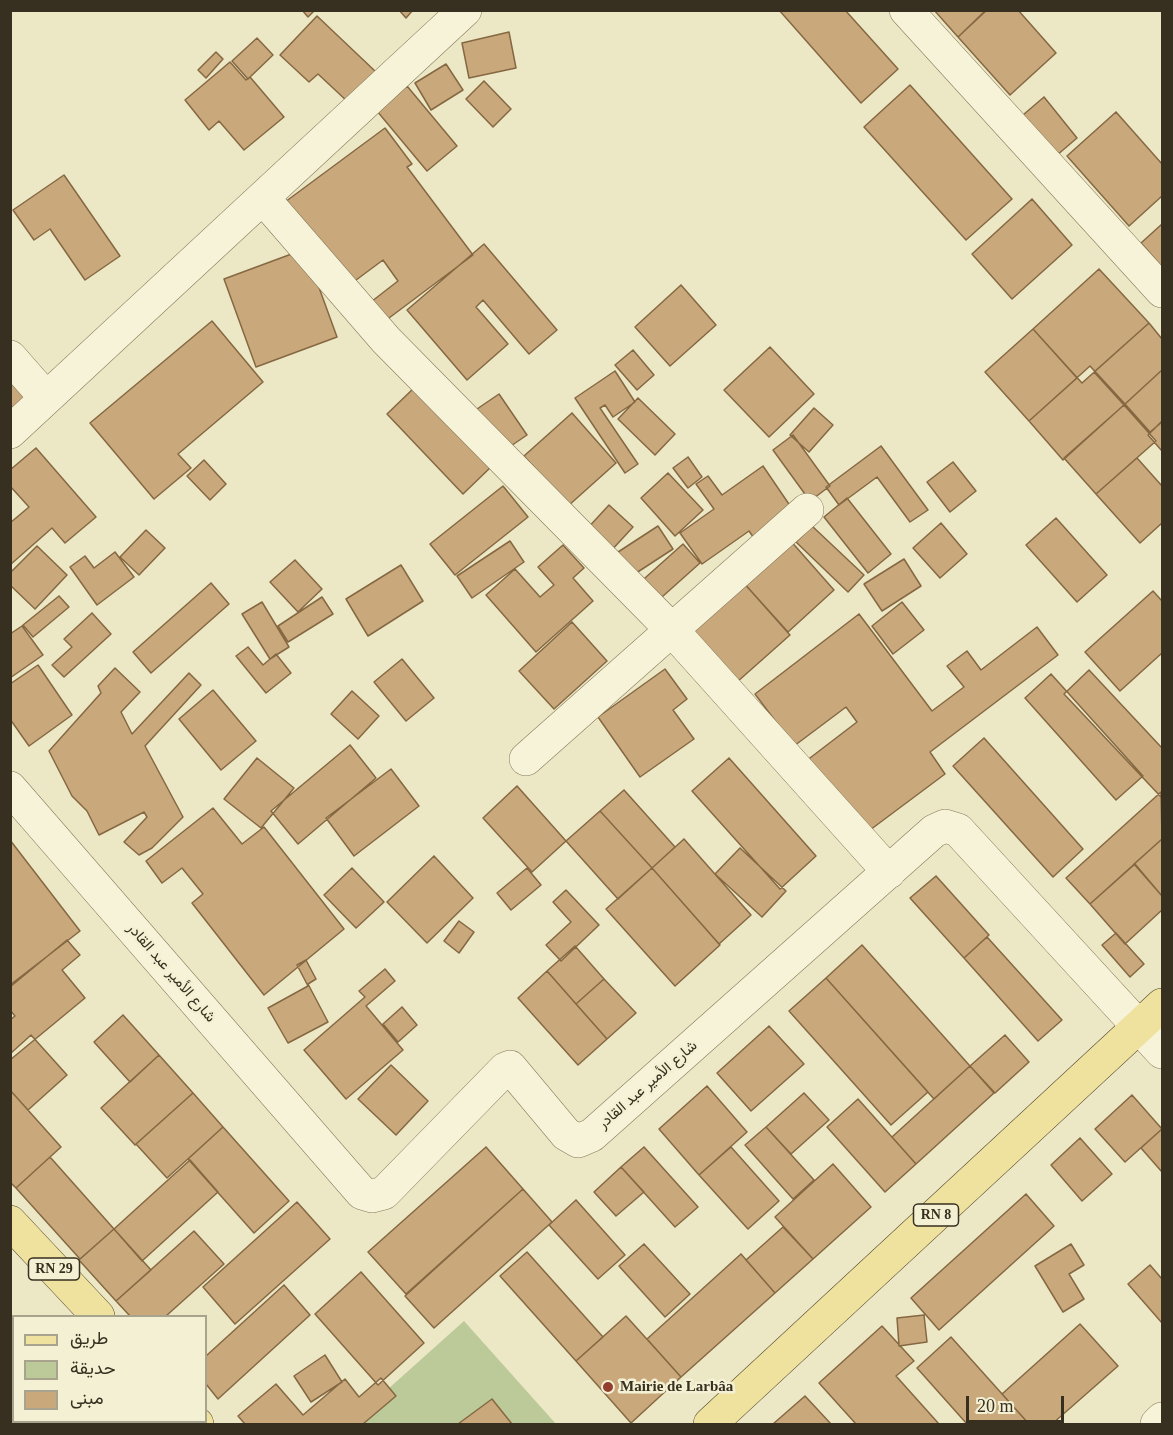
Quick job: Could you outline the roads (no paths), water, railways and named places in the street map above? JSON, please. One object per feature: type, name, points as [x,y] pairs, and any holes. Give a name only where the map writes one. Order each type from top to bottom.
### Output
[{"type":"main road","name":"RN 8","points":[[710,1425],[1162,1005]]},
{"type":"main road","name":"RN 29","points":[[10,1222],[96,1315]]},
{"type":"street","points":[[10,432],[465,10]]},
{"type":"street","points":[[906,10],[1162,291]]},
{"type":"street","points":[[264,198],[386,340],[672,630],[889,872]]},
{"type":"street","points":[[10,357],[46,398]]},
{"type":"street","points":[[526,759],[807,510]]},
{"type":"street","name":"شارع الأمير عبد القادر","points":[[10,788],[362,1193],[372,1196],[384,1193],[505,1069],[510,1067],[566,1134],[578,1141],[592,1135],[933,831],[945,825],[958,830],[1162,1052]]},
{"type":"street","points":[[1157,1425],[1162,1419]]},
{"type":"place","name":"Mairie de Larbâa","points":[[608,1387]]}]
